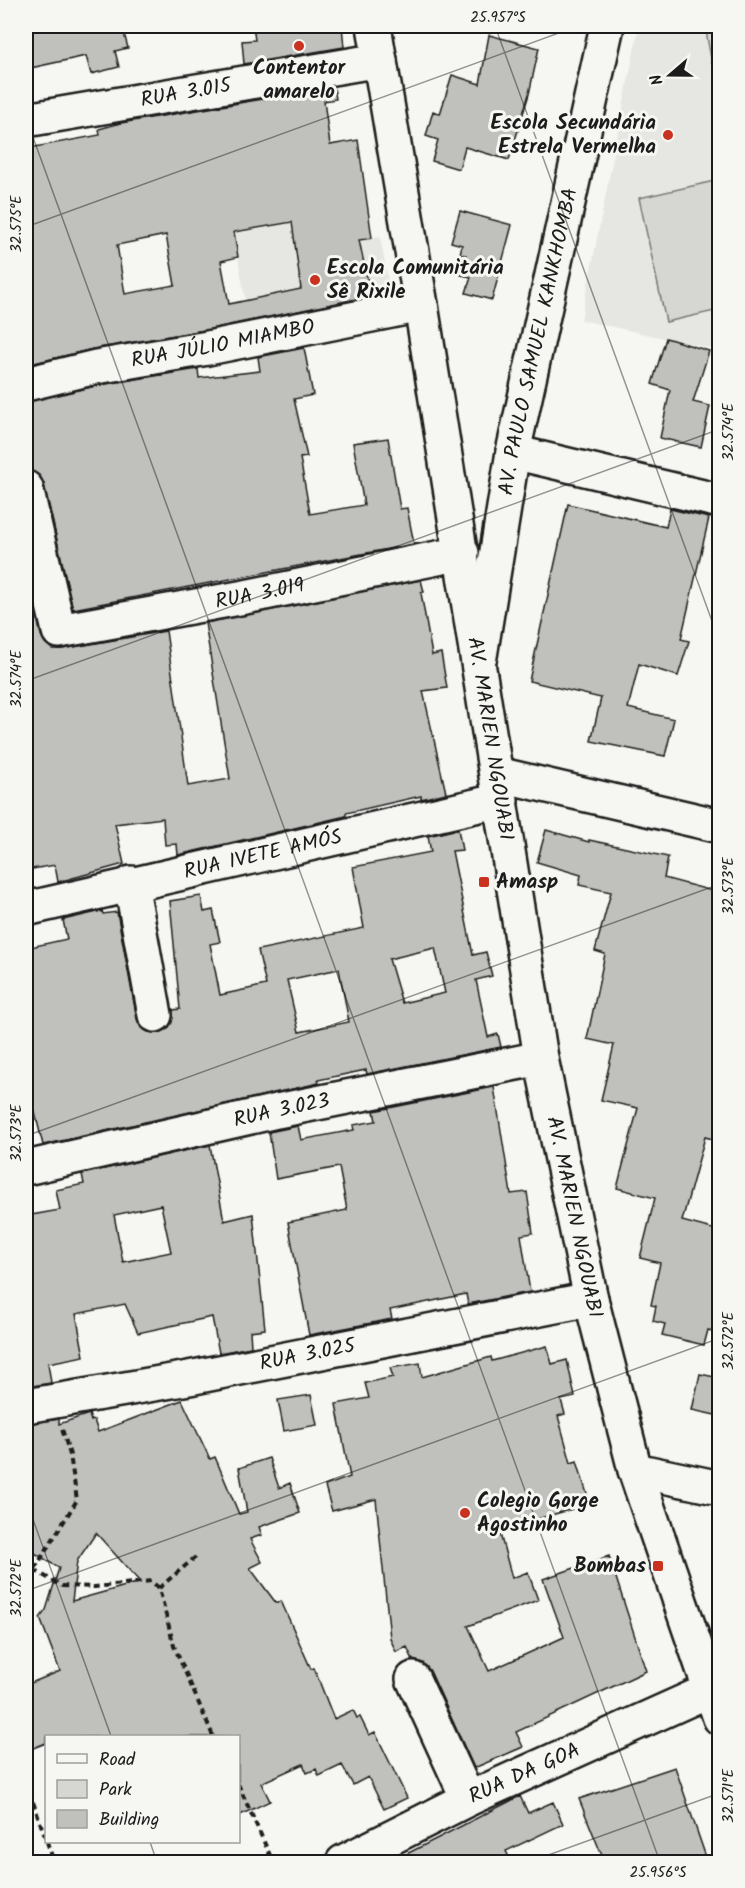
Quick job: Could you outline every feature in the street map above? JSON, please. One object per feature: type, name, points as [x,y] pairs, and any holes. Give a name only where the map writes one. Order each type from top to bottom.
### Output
[{"type":"street","name":"AV. MARIEN NGOUABI","points":[[374,26],[422,305],[541,1058],[591,1299],[635,1470],[715,1704]]},
{"type":"street","name":"AV. PAULO SAMUEL KANKHOMBA","points":[[479,661],[513,452],[607,26]]},
{"type":"street","name":"RUA 3.015","points":[[26,120],[380,60]]},
{"type":"street","name":"RUA JÚLIO MIAMBO","points":[[26,384],[96,367],[208,348],[422,305]]},
{"type":"street","points":[[513,452],[720,501]]},
{"type":"street","name":"RUA 3.019","points":[[26,488],[59,631],[245,597],[462,553]]},
{"type":"street","points":[[499,787],[720,826]]},
{"type":"street","name":"RUA IVETE AMÓS","points":[[26,909],[131,884],[499,787]]},
{"type":"street","points":[[131,884],[155,1015]]},
{"type":"street","name":"RUA 3.023","points":[[26,1164],[541,1058]]},
{"type":"street","name":"RUA 3.025","points":[[26,1406],[189,1378],[591,1299]]},
{"type":"street","points":[[635,1470],[720,1488]]},
{"type":"street","points":[[413,1679],[468,1799]]},
{"type":"street","name":"RUA DA GOA","points":[[349,1861],[468,1799],[715,1704]]},
{"type":"path","points":[[26,1575],[34,1570],[76,1500],[70,1455],[57,1400]]},
{"type":"path","points":[[159,1588],[198,1555]]},
{"type":"path","points":[[34,1570],[62,1586],[95,1587],[151,1581],[159,1588],[174,1646],[212,1735]]},
{"type":"path","points":[[26,1782],[45,1834]]},
{"type":"path","points":[[240,1789],[273,1863]]},
{"type":"path","points":[[48,1843],[54,1863]]},
{"type":"path","points":[[26,1858],[43,1863]]},
{"type":"shaded area","name":"Escola Secundária Estrela Vermelha","points":[[639,26],[719,26],[719,350],[581,320]]},
{"type":"shaded area","name":"Escola Comunitária Sê Rixile","points":[[286,202],[329,245],[380,236],[392,302],[250,327],[230,211]]},
{"type":"green space","points":[[705,26],[719,26],[719,63],[712,64]]},
{"type":"green space","points":[[719,180],[719,310],[666,322],[639,198]]},
{"type":"building","points":[[26,26],[122,26],[128,48],[115,51],[119,67],[91,74],[86,56],[26,69]]},
{"type":"building","name":"Contentor amarelo","points":[[253,26],[342,26],[344,47],[244,64],[242,41],[255,40]]},
{"type":"building","points":[[489,35],[539,48],[529,94],[509,160],[465,147],[459,169],[432,161],[438,140],[426,136],[433,111],[440,114],[452,75],[480,84]]},
{"type":"building","points":[[334,87],[336,99],[324,101],[330,145],[358,140],[372,238],[359,240],[371,296],[205,330],[93,349],[26,365],[26,163],[31,163],[29,148],[100,135],[99,129],[121,123]],"holes":[[[292,222],[301,289],[229,304],[221,261],[238,257],[234,232]],[[166,235],[175,285],[125,294],[117,245]]]},
{"type":"building","points":[[460,211],[512,225],[492,300],[466,293],[471,277],[461,275],[466,255],[460,254],[462,245],[451,242]]},
{"type":"building","points":[[666,338],[709,351],[693,402],[710,406],[701,447],[660,438],[670,390],[652,384]]},
{"type":"building","points":[[304,348],[313,395],[294,399],[307,457],[300,458],[310,514],[364,505],[353,443],[388,438],[400,509],[407,508],[414,544],[73,609],[44,484],[39,475],[26,470],[26,402],[100,385],[198,369],[199,378],[260,371],[258,357]]},
{"type":"building","points":[[568,504],[666,527],[670,509],[709,518],[681,639],[689,641],[678,676],[639,664],[628,708],[674,719],[665,756],[591,741],[601,698],[529,681]]},
{"type":"building","points":[[26,569],[41,635],[52,649],[166,631],[188,786],[230,779],[205,623],[421,580],[424,592],[421,593],[432,655],[441,653],[447,688],[423,691],[446,793],[421,799],[421,796],[346,813],[346,816],[178,855],[177,844],[165,845],[163,818],[115,824],[124,864],[58,882],[55,865],[26,870]]},
{"type":"building","points":[[458,829],[462,850],[452,851],[473,955],[486,952],[492,976],[476,980],[488,1037],[498,1034],[501,1047],[367,1074],[366,1070],[318,1080],[319,1083],[43,1145],[26,1076],[26,1049],[31,1048],[26,1023],[26,948],[67,939],[63,920],[102,911],[103,914],[117,912],[137,1019],[141,1028],[148,1032],[159,1033],[168,1029],[172,1022],[173,1010],[180,1009],[170,901],[201,896],[204,912],[213,910],[220,942],[210,944],[220,995],[266,985],[258,950],[364,928],[353,867],[431,852],[428,836]],"holes":[[[435,948],[445,993],[402,1003],[389,959]],[[339,969],[349,1022],[299,1032],[287,980]]]},
{"type":"building","points":[[546,830],[589,842],[589,840],[668,857],[664,878],[720,893],[720,1141],[705,1137],[682,1221],[720,1231],[720,1333],[708,1330],[704,1345],[662,1335],[665,1324],[653,1321],[656,1306],[651,1305],[660,1263],[640,1258],[655,1198],[617,1188],[638,1108],[601,1100],[614,1045],[587,1039],[605,954],[595,951],[611,892],[579,885],[581,875],[537,862]]},
{"type":"building","points":[[494,1087],[511,1194],[527,1192],[533,1233],[521,1235],[530,1292],[468,1304],[466,1294],[390,1310],[392,1319],[309,1335],[288,1222],[347,1210],[339,1167],[276,1179],[269,1132],[298,1126],[301,1140],[354,1130],[353,1125],[376,1121],[374,1111]]},
{"type":"building","points":[[210,1145],[224,1221],[253,1214],[265,1329],[250,1331],[251,1347],[219,1353],[212,1317],[138,1333],[125,1304],[76,1314],[84,1356],[48,1363],[51,1383],[26,1387],[26,1216],[60,1210],[56,1190],[84,1184],[82,1174]],"holes":[[[161,1205],[171,1252],[123,1262],[114,1215]]]},
{"type":"building","points":[[547,1346],[552,1364],[567,1360],[575,1397],[561,1400],[565,1414],[558,1416],[571,1463],[577,1461],[590,1504],[499,1530],[512,1578],[528,1572],[538,1600],[468,1626],[489,1671],[564,1637],[543,1579],[609,1556],[646,1671],[516,1732],[523,1747],[474,1768],[430,1671],[423,1663],[413,1660],[407,1647],[396,1652],[390,1638],[376,1499],[332,1511],[325,1486],[350,1477],[336,1404],[369,1398],[365,1383],[393,1377],[390,1368],[420,1363],[422,1377],[491,1357],[492,1361]]},
{"type":"building","points":[[700,1374],[720,1378],[720,1416],[692,1410]]},
{"type":"building","points":[[311,1395],[317,1425],[284,1431],[278,1400]]},
{"type":"building","points":[[182,1400],[210,1459],[215,1457],[239,1514],[247,1512],[239,1468],[269,1458],[279,1488],[290,1483],[300,1513],[259,1527],[262,1535],[250,1539],[262,1562],[250,1568],[276,1603],[281,1601],[311,1669],[314,1668],[334,1719],[353,1710],[357,1718],[360,1717],[369,1735],[375,1732],[407,1798],[384,1809],[368,1777],[353,1785],[342,1765],[319,1776],[316,1769],[307,1773],[303,1764],[261,1783],[270,1801],[240,1815],[240,1735],[45,1735],[45,1743],[26,1751],[26,1685],[60,1671],[40,1618],[46,1610],[59,1568],[30,1550],[31,1439],[26,1440],[26,1424],[59,1419],[59,1424],[89,1414],[91,1421],[94,1420],[98,1432]],"holes":[[[96,1533],[140,1582],[72,1601],[77,1561]]]},
{"type":"building","points":[[675,1767],[708,1863],[605,1863],[579,1799]]},
{"type":"building","points":[[520,1796],[528,1813],[553,1802],[563,1824],[506,1851],[512,1863],[389,1863]]},
{"type":"place","name":"Contentor amarelo","points":[[299,46]]},
{"type":"place","name":"Escola Secundária Estrela Vermelha","points":[[668,135]]},
{"type":"place","name":"Escola Comunitária Sê Rixile","points":[[315,280]]},
{"type":"place","name":"Amasp","points":[[484,882]]},
{"type":"place","name":"Colegio Gorge Agostinho","points":[[465,1513]]},
{"type":"place","name":"Bombas","points":[[658,1566]]}]
